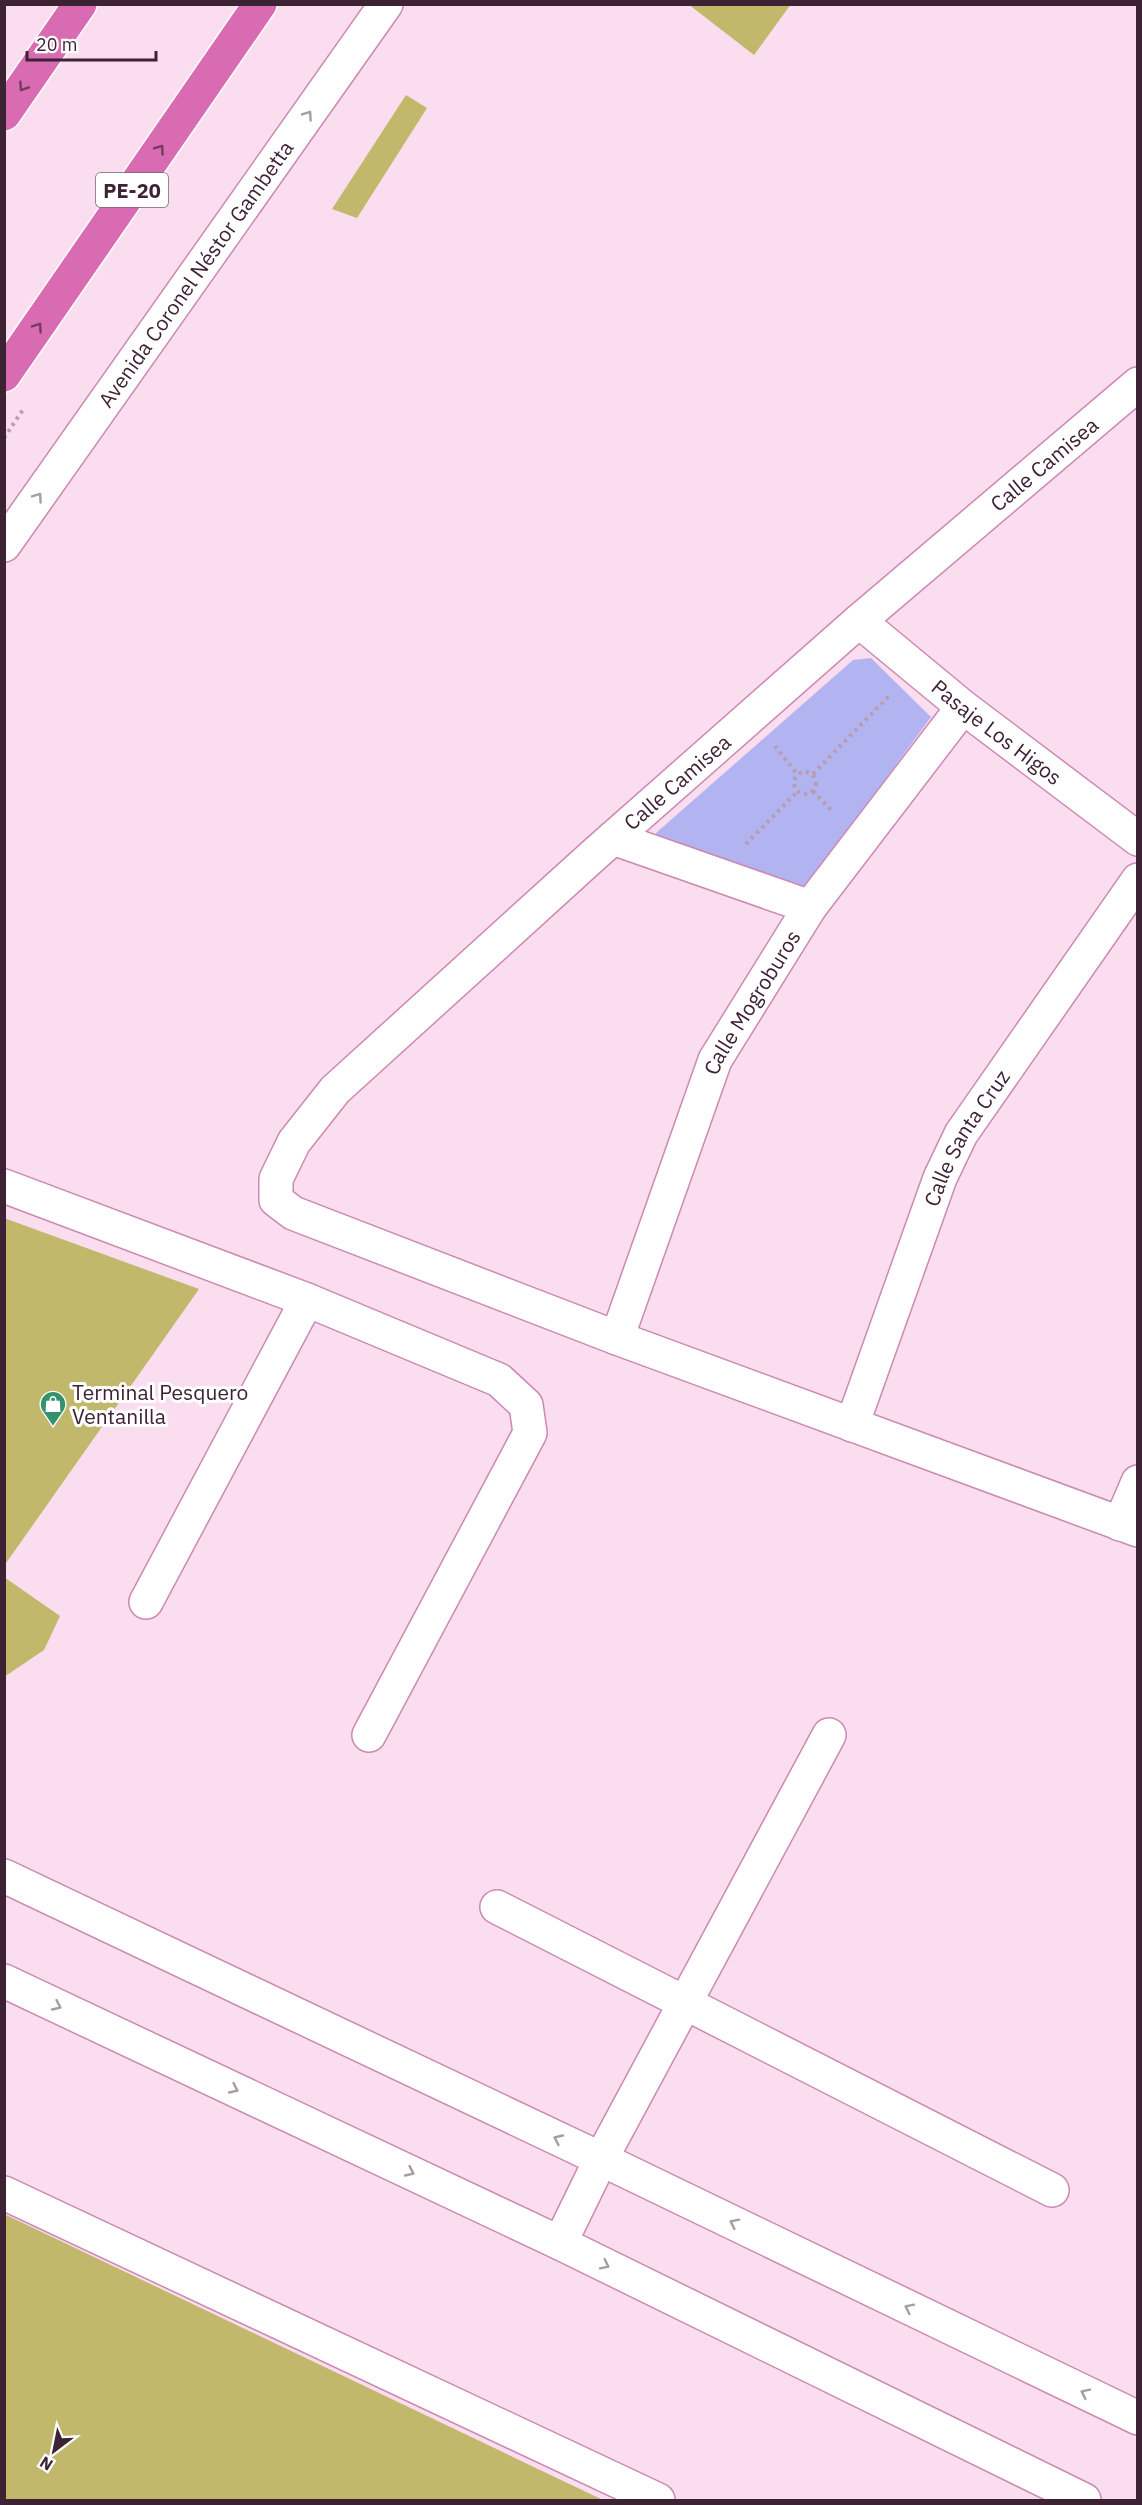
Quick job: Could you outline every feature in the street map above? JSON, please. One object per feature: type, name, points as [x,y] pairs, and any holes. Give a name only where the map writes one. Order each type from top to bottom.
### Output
[{"type":"highway","points":[[4,114],[80,4]]},
{"type":"highway","name":"PE-20","points":[[4,375],[260,4]]},
{"type":"street","name":"Avenida Coronel Néstor Gambetta","points":[[4,545],[386,4]]},
{"type":"street","name":"Calle Camisea","points":[[617,1338],[293,1213],[276,1200],[276,1179],[294,1142],[335,1090],[613,838],[859,621],[1137,384]]},
{"type":"street","name":"Pasaje Los Higos","points":[[859,621],[963,707],[1137,839]]},
{"type":"street","name":"Calle Mogroburos","points":[[617,1338],[715,1060],[810,907],[963,707]]},
{"type":"street","points":[[613,838],[810,907]]},
{"type":"street","name":"Calle Santa Cruz","points":[[852,1425],[940,1178],[961,1134],[1137,880]]},
{"type":"street","points":[[4,1186],[308,1300],[499,1380],[526,1405],[530,1433],[369,1735]]},
{"type":"street","points":[[146,1602],[308,1300]]},
{"type":"street","points":[[617,1338],[1129,1527],[1137,1482]]},
{"type":"street","points":[[560,2243],[601,2159],[829,1734]]},
{"type":"street","points":[[4,1876],[601,2159],[1137,2418]]},
{"type":"street","points":[[496,1907],[1052,2190]]},
{"type":"street","points":[[4,1981],[560,2243],[1084,2500]]},
{"type":"street","points":[[4,2193],[658,2500]]},
{"type":"path","points":[[813,774],[894,692]]},
{"type":"path","points":[[769,738],[797,774]]},
{"type":"path","points":[[806,771],[813,774],[817,782],[813,791],[803,794],[798,791],[794,779],[797,774],[806,771]]},
{"type":"path","points":[[744,847],[798,791]]},
{"type":"path","points":[[813,791],[840,819]]},
{"type":"shaded area","points":[[871,658],[931,717],[797,900],[661,853],[656,833],[853,660]]},
{"type":"building","points":[[688,4],[791,4],[754,55]]},
{"type":"building","points":[[406,95],[427,108],[357,218],[332,209]]},
{"type":"building","name":"Terminal Pesquero Ventanilla","points":[[4,1218],[199,1289],[4,1566]]},
{"type":"building","points":[[4,1577],[60,1616],[44,1650],[4,1677]]},
{"type":"building","points":[[4,2214],[603,2500],[4,2500]]},
{"type":"place","name":"Terminal Pesquero Ventanilla","points":[[53,1427]]}]
